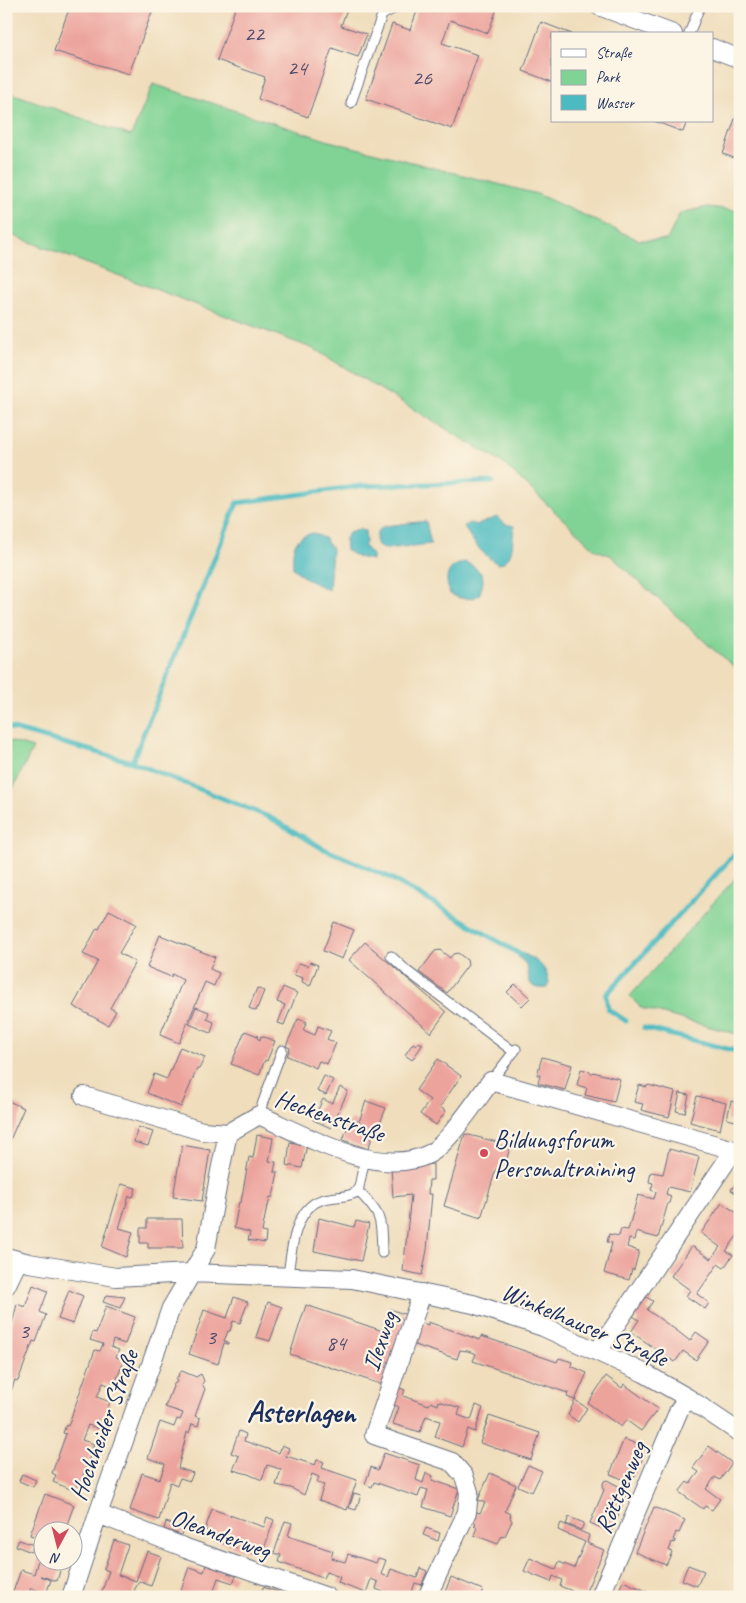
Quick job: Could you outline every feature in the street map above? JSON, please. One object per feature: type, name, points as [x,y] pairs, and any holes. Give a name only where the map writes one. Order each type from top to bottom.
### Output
[{"type":"street","points":[[599,6],[668,32]]},
{"type":"street","points":[[714,49],[740,59]]},
{"type":"street","points":[[490,1081],[737,1146],[598,1351]]},
{"type":"street","name":"Heckenstraße","points":[[228,1133],[259,1115],[346,1153],[373,1161],[403,1161],[430,1153],[450,1135],[490,1081]]},
{"type":"street","points":[[84,1096],[202,1132],[228,1133],[206,1249],[190,1273]]},
{"type":"street","points":[[6,1286],[12,1259]]},
{"type":"street","name":"Winkelhauser Straße","points":[[12,1259],[116,1277],[190,1273],[352,1279],[473,1304],[598,1351],[644,1372],[688,1398],[740,1433]]},
{"type":"street","name":"Hochheider Straße","points":[[71,1597],[98,1514],[171,1308],[190,1273]]},
{"type":"street","name":"Ilexweg","points":[[422,1293],[374,1435],[452,1462],[464,1476],[469,1492],[467,1512],[427,1597]]},
{"type":"street","name":"Röttgenweg","points":[[600,1597],[679,1410],[688,1398]]},
{"type":"street","name":"Oleanderweg","points":[[98,1514],[186,1548],[327,1597]]},
{"type":"lane","points":[[351,104],[382,15],[399,6]]},
{"type":"lane","points":[[690,32],[700,6]]},
{"type":"lane","points":[[392,956],[407,971],[515,1050],[490,1081]]},
{"type":"lane","points":[[259,1115],[282,1050]]},
{"type":"lane","points":[[358,1191],[365,1158]]},
{"type":"lane","points":[[358,1191],[375,1208],[379,1215],[382,1231],[382,1254]]},
{"type":"lane","points":[[288,1276],[293,1245],[299,1223],[306,1209],[319,1200],[352,1194],[358,1191]]},
{"type":"green space","points":[[153,84],[329,141],[537,194],[639,240],[667,240],[680,213],[708,207],[740,211],[740,671],[714,650],[610,555],[596,550],[504,464],[314,349],[6,233],[6,91],[131,136]]},
{"type":"green space","points":[[6,740],[33,748],[6,803]]},
{"type":"green space","points":[[740,873],[740,1035],[641,1008],[630,996]]},
{"type":"water","points":[[497,517],[505,524],[514,526],[510,554],[507,559],[498,564],[478,548],[464,526],[469,523],[477,525]]},
{"type":"water","points":[[426,521],[431,544],[385,549],[377,545],[377,534],[385,526]]},
{"type":"water","points":[[359,529],[365,531],[366,543],[364,546],[372,555],[372,560],[357,557],[346,550],[345,538],[349,533]]},
{"type":"water","points":[[313,533],[324,538],[332,549],[329,590],[306,579],[293,568],[293,550],[297,541]]},
{"type":"water","points":[[465,562],[476,568],[483,579],[479,595],[468,599],[450,594],[447,583],[450,570]]},
{"type":"water","points":[[524,954],[537,962],[546,972],[549,982],[547,988],[534,987],[531,984],[525,963],[518,957]]},
{"type":"building","points":[[70,6],[154,6],[129,74],[54,51]]},
{"type":"building","points":[[236,6],[348,6],[341,26],[367,34],[358,57],[332,48],[308,117],[258,99],[265,77],[217,60]]},
{"type":"building","points":[[419,6],[498,6],[488,33],[450,20],[442,43],[478,55],[452,129],[366,99],[392,24],[410,30]]},
{"type":"building","points":[[541,22],[567,32],[551,32],[551,82],[523,71]]},
{"type":"building","points":[[740,107],[740,160],[723,154]]},
{"type":"building","points":[[657,122],[687,122],[683,132]]},
{"type":"building","points":[[109,910],[136,924],[119,953],[135,962],[110,1008],[116,1011],[108,1025],[73,1006],[98,961],[83,954]]},
{"type":"building","points":[[334,922],[354,930],[342,959],[323,951]]},
{"type":"building","points":[[160,935],[215,957],[210,969],[219,973],[214,986],[205,982],[179,1043],[160,1035],[183,980],[172,974],[171,977],[147,967]]},
{"type":"building","points":[[365,942],[446,1012],[431,1033],[349,960]]},
{"type":"building","points":[[440,950],[450,958],[453,954],[458,953],[467,960],[468,965],[447,993],[419,972],[435,951]]},
{"type":"building","points":[[310,962],[318,965],[310,986],[302,982],[303,978],[294,975],[299,963],[308,966]]},
{"type":"building","points":[[515,984],[530,998],[522,1006],[507,992]]},
{"type":"building","points":[[283,987],[297,993],[284,1025],[278,1023],[285,1005],[277,1002]]},
{"type":"building","points":[[257,988],[264,991],[256,1011],[249,1008]]},
{"type":"building","points":[[196,1007],[209,1012],[207,1019],[214,1022],[211,1033],[189,1024]]},
{"type":"building","points":[[298,1019],[307,1022],[303,1030],[315,1035],[318,1026],[331,1031],[327,1039],[336,1043],[327,1064],[319,1061],[316,1068],[287,1056],[290,1048],[286,1046]]},
{"type":"building","points":[[245,1031],[258,1036],[257,1038],[260,1040],[261,1036],[275,1041],[259,1075],[231,1064]]},
{"type":"building","points":[[418,1042],[423,1044],[412,1060],[405,1055],[413,1043],[416,1045]]},
{"type":"building","points":[[180,1047],[205,1057],[199,1069],[197,1069],[181,1107],[147,1093],[154,1074],[167,1079]]},
{"type":"building","points":[[542,1057],[572,1065],[565,1090],[538,1083],[540,1075],[537,1075]]},
{"type":"building","points":[[438,1059],[461,1076],[440,1107],[446,1111],[436,1125],[420,1114],[430,1100],[416,1090]]},
{"type":"building","points":[[581,1069],[589,1071],[591,1074],[593,1072],[620,1079],[614,1102],[585,1095],[587,1088],[577,1085]]},
{"type":"building","points":[[324,1076],[333,1080],[326,1095],[317,1091]]},
{"type":"building","points":[[639,1085],[647,1087],[648,1085],[675,1092],[669,1117],[641,1110],[643,1104],[634,1102]]},
{"type":"building","points":[[340,1087],[348,1091],[331,1128],[313,1120],[323,1099],[331,1103],[333,1102]]},
{"type":"building","points":[[680,1093],[689,1095],[685,1113],[676,1111]]},
{"type":"building","points":[[697,1096],[726,1103],[720,1130],[690,1122]]},
{"type":"building","points":[[6,1100],[24,1108],[6,1149]]},
{"type":"building","points":[[366,1101],[386,1108],[368,1149],[343,1140],[350,1119],[359,1122]]},
{"type":"building","points":[[731,1101],[740,1103],[740,1122],[727,1119]]},
{"type":"building","points":[[138,1127],[153,1132],[148,1146],[134,1142]]},
{"type":"building","points":[[465,1134],[497,1142],[496,1144],[510,1148],[503,1171],[496,1169],[481,1218],[444,1206]]},
{"type":"building","points":[[257,1135],[273,1138],[269,1161],[276,1162],[274,1172],[278,1172],[273,1197],[270,1197],[267,1206],[262,1232],[266,1233],[265,1243],[248,1240],[250,1232],[234,1228],[249,1157],[253,1158]]},
{"type":"building","points":[[290,1142],[307,1145],[302,1168],[287,1165]]},
{"type":"building","points":[[182,1145],[210,1150],[202,1201],[173,1197]]},
{"type":"building","points":[[669,1149],[699,1157],[690,1192],[668,1187],[666,1194],[671,1196],[658,1238],[636,1232],[634,1240],[629,1239],[627,1247],[639,1251],[629,1280],[604,1273],[612,1243],[607,1242],[609,1234],[619,1236],[621,1229],[628,1230],[638,1195],[654,1199],[656,1192],[651,1190],[653,1183],[649,1182],[651,1172],[663,1174]]},
{"type":"building","points":[[433,1164],[433,1180],[429,1180],[428,1194],[432,1194],[427,1250],[422,1275],[403,1271],[411,1195],[393,1197],[391,1167]]},
{"type":"building","points":[[740,1178],[740,1196],[731,1190]]},
{"type":"building","points":[[121,1184],[136,1188],[133,1197],[129,1196],[119,1228],[133,1232],[126,1257],[102,1247]]},
{"type":"building","points":[[722,1203],[740,1215],[740,1232],[726,1251],[733,1255],[724,1268],[718,1264],[697,1294],[709,1303],[705,1309],[686,1296],[690,1290],[671,1276],[692,1246],[711,1259],[720,1247],[701,1233]]},
{"type":"building","points":[[319,1218],[354,1227],[356,1221],[369,1224],[361,1261],[314,1251]]},
{"type":"building","points":[[147,1219],[182,1219],[183,1248],[148,1248],[148,1243],[140,1243],[140,1228],[147,1228]]},
{"type":"building","points":[[33,1285],[48,1291],[40,1312],[46,1315],[36,1342],[33,1341],[18,1381],[15,1380],[6,1405],[6,1331],[12,1324],[17,1304],[25,1307]]},
{"type":"building","points":[[69,1290],[83,1296],[73,1324],[58,1319]]},
{"type":"building","points":[[106,1295],[125,1297],[120,1308],[103,1302]]},
{"type":"building","points":[[234,1297],[248,1302],[240,1323],[233,1321],[230,1331],[228,1331],[224,1341],[228,1342],[228,1344],[224,1343],[218,1364],[189,1354],[204,1310],[227,1318]]},
{"type":"building","points":[[646,1297],[653,1301],[647,1310],[690,1341],[696,1332],[709,1341],[696,1360],[683,1351],[675,1362],[631,1332],[639,1320],[633,1316]]},
{"type":"building","points":[[268,1302],[282,1307],[270,1341],[256,1337]]},
{"type":"building","points":[[306,1305],[383,1331],[390,1309],[407,1315],[383,1385],[290,1354]]},
{"type":"building","points":[[106,1306],[135,1317],[125,1344],[113,1340],[111,1347],[119,1350],[116,1357],[124,1360],[114,1387],[103,1383],[97,1397],[110,1402],[100,1429],[88,1425],[82,1440],[94,1444],[80,1484],[78,1483],[75,1491],[53,1482],[56,1475],[52,1473],[66,1434],[63,1433],[66,1425],[68,1426],[95,1350],[100,1351],[103,1344],[90,1340],[93,1332],[96,1333]]},
{"type":"building","points":[[419,1322],[428,1325],[428,1322],[480,1340],[481,1336],[557,1362],[559,1358],[572,1362],[571,1366],[587,1373],[575,1400],[567,1397],[568,1393],[473,1361],[476,1354],[468,1351],[460,1350],[457,1359],[412,1344]]},
{"type":"building","points":[[182,1371],[196,1377],[201,1374],[204,1381],[202,1384],[205,1389],[195,1416],[200,1418],[198,1426],[192,1424],[189,1433],[187,1432],[178,1468],[193,1473],[190,1481],[180,1478],[177,1485],[170,1482],[159,1520],[130,1510],[142,1473],[160,1479],[165,1464],[148,1458],[160,1422],[174,1427],[177,1419],[180,1420],[183,1413],[165,1407],[174,1384],[177,1382],[175,1378]]},
{"type":"building","points":[[606,1376],[622,1388],[624,1384],[658,1409],[641,1431],[626,1420],[621,1427],[588,1403]]},
{"type":"building","points":[[397,1387],[405,1390],[403,1396],[429,1405],[431,1402],[438,1405],[439,1401],[460,1408],[458,1415],[471,1420],[476,1405],[483,1408],[475,1432],[468,1429],[462,1447],[435,1437],[440,1421],[426,1416],[420,1432],[393,1424],[399,1407],[392,1404]]},
{"type":"building","points":[[575,1400],[587,1408],[578,1422],[568,1415]]},
{"type":"building","points":[[489,1416],[540,1433],[531,1460],[480,1443]]},
{"type":"building","points":[[239,1431],[246,1434],[244,1441],[279,1453],[282,1445],[289,1448],[286,1456],[315,1465],[317,1460],[324,1462],[322,1468],[357,1480],[347,1510],[319,1500],[324,1485],[317,1483],[319,1477],[312,1474],[304,1495],[291,1488],[276,1485],[281,1470],[274,1467],[267,1465],[262,1480],[233,1470],[239,1456],[231,1453]]},
{"type":"building","points":[[624,1439],[647,1448],[635,1476],[628,1473],[625,1480],[610,1474]]},
{"type":"building","points":[[709,1446],[732,1463],[720,1480],[715,1477],[706,1489],[720,1499],[712,1510],[705,1506],[703,1509],[679,1492],[687,1482],[690,1484],[699,1472],[693,1468]]},
{"type":"building","points":[[384,1453],[420,1465],[416,1480],[423,1483],[426,1473],[433,1476],[432,1480],[459,1489],[450,1516],[423,1507],[428,1490],[421,1488],[418,1497],[374,1482],[372,1487],[365,1484],[371,1467],[378,1470]]},
{"type":"building","points":[[528,1465],[542,1471],[532,1492],[518,1486]]},
{"type":"building","points":[[490,1473],[516,1485],[505,1511],[511,1514],[512,1521],[505,1536],[501,1537],[498,1544],[474,1535],[477,1527],[474,1526],[476,1523],[473,1521],[477,1512],[480,1513],[485,1503],[478,1500]]},
{"type":"building","points":[[22,1474],[36,1480],[33,1487],[19,1481]]},
{"type":"building","points":[[607,1480],[628,1491],[619,1512],[606,1506],[606,1508],[619,1514],[611,1532],[590,1523],[604,1490],[602,1487],[604,1481]]},
{"type":"building","points":[[354,1493],[361,1495],[356,1510],[349,1508]]},
{"type":"building","points":[[45,1494],[74,1505],[69,1520],[35,1520]]},
{"type":"building","points":[[654,1507],[685,1520],[679,1533],[676,1532],[673,1540],[676,1541],[675,1543],[672,1542],[669,1551],[672,1552],[666,1565],[635,1552]]},
{"type":"building","points":[[212,1509],[264,1527],[267,1517],[274,1520],[264,1549],[257,1547],[255,1554],[210,1539],[212,1532],[205,1530]]},
{"type":"building","points":[[569,1517],[584,1523],[581,1530],[566,1524]]},
{"type":"building","points":[[285,1521],[292,1523],[288,1536],[333,1551],[331,1558],[345,1562],[348,1554],[376,1563],[378,1558],[386,1560],[381,1574],[388,1577],[391,1569],[417,1578],[420,1568],[427,1571],[422,1585],[415,1583],[410,1597],[381,1597],[383,1592],[376,1589],[378,1582],[371,1579],[366,1593],[338,1583],[340,1577],[326,1572],[323,1578],[279,1562],[281,1555],[274,1553]]},
{"type":"building","points":[[166,1522],[183,1528],[181,1535],[164,1529]]},
{"type":"building","points":[[561,1523],[589,1535],[587,1543],[604,1550],[584,1596],[560,1586],[562,1580],[553,1576],[551,1582],[524,1571],[530,1558],[556,1569],[559,1562],[574,1568],[585,1542],[558,1530]]},
{"type":"building","points":[[426,1528],[440,1533],[438,1541],[423,1535]]},
{"type":"building","points":[[19,1540],[32,1544],[32,1550],[31,1552],[16,1546]]},
{"type":"building","points":[[114,1540],[128,1545],[118,1575],[136,1581],[147,1551],[161,1556],[151,1586],[139,1581],[131,1597],[100,1597],[109,1571],[104,1569]]},
{"type":"building","points":[[206,1565],[236,1576],[233,1583],[218,1578],[212,1597],[190,1597],[180,1593],[189,1567],[204,1572]]},
{"type":"building","points":[[688,1565],[704,1571],[697,1586],[682,1580]]},
{"type":"building","points":[[21,1570],[34,1574],[35,1570],[60,1570],[57,1581],[41,1576],[51,1580],[46,1594],[31,1588],[28,1597],[11,1597]]},
{"type":"building","points":[[451,1577],[483,1590],[480,1597],[443,1597]]},
{"type":"building","points":[[623,1581],[648,1592],[646,1597],[616,1597]]},
{"type":"building","points":[[263,1587],[290,1596],[290,1597],[261,1597]]},
{"type":"building","points":[[658,1592],[669,1597],[656,1597]]},
{"type":"waterway","points":[[132,762],[237,503],[360,486],[493,482]]},
{"type":"waterway","points":[[6,727],[132,762],[269,817],[322,848],[391,878],[521,955]]},
{"type":"waterway","points":[[626,1021],[608,1009],[606,995],[740,848]]},
{"type":"waterway","points":[[644,1028],[740,1052]]},
{"type":"place","name":"Bildungsforum Personaltraining","points":[[484,1153]]},
{"type":"district","name":"Asterlagen","points":[[301,1412]]}]
